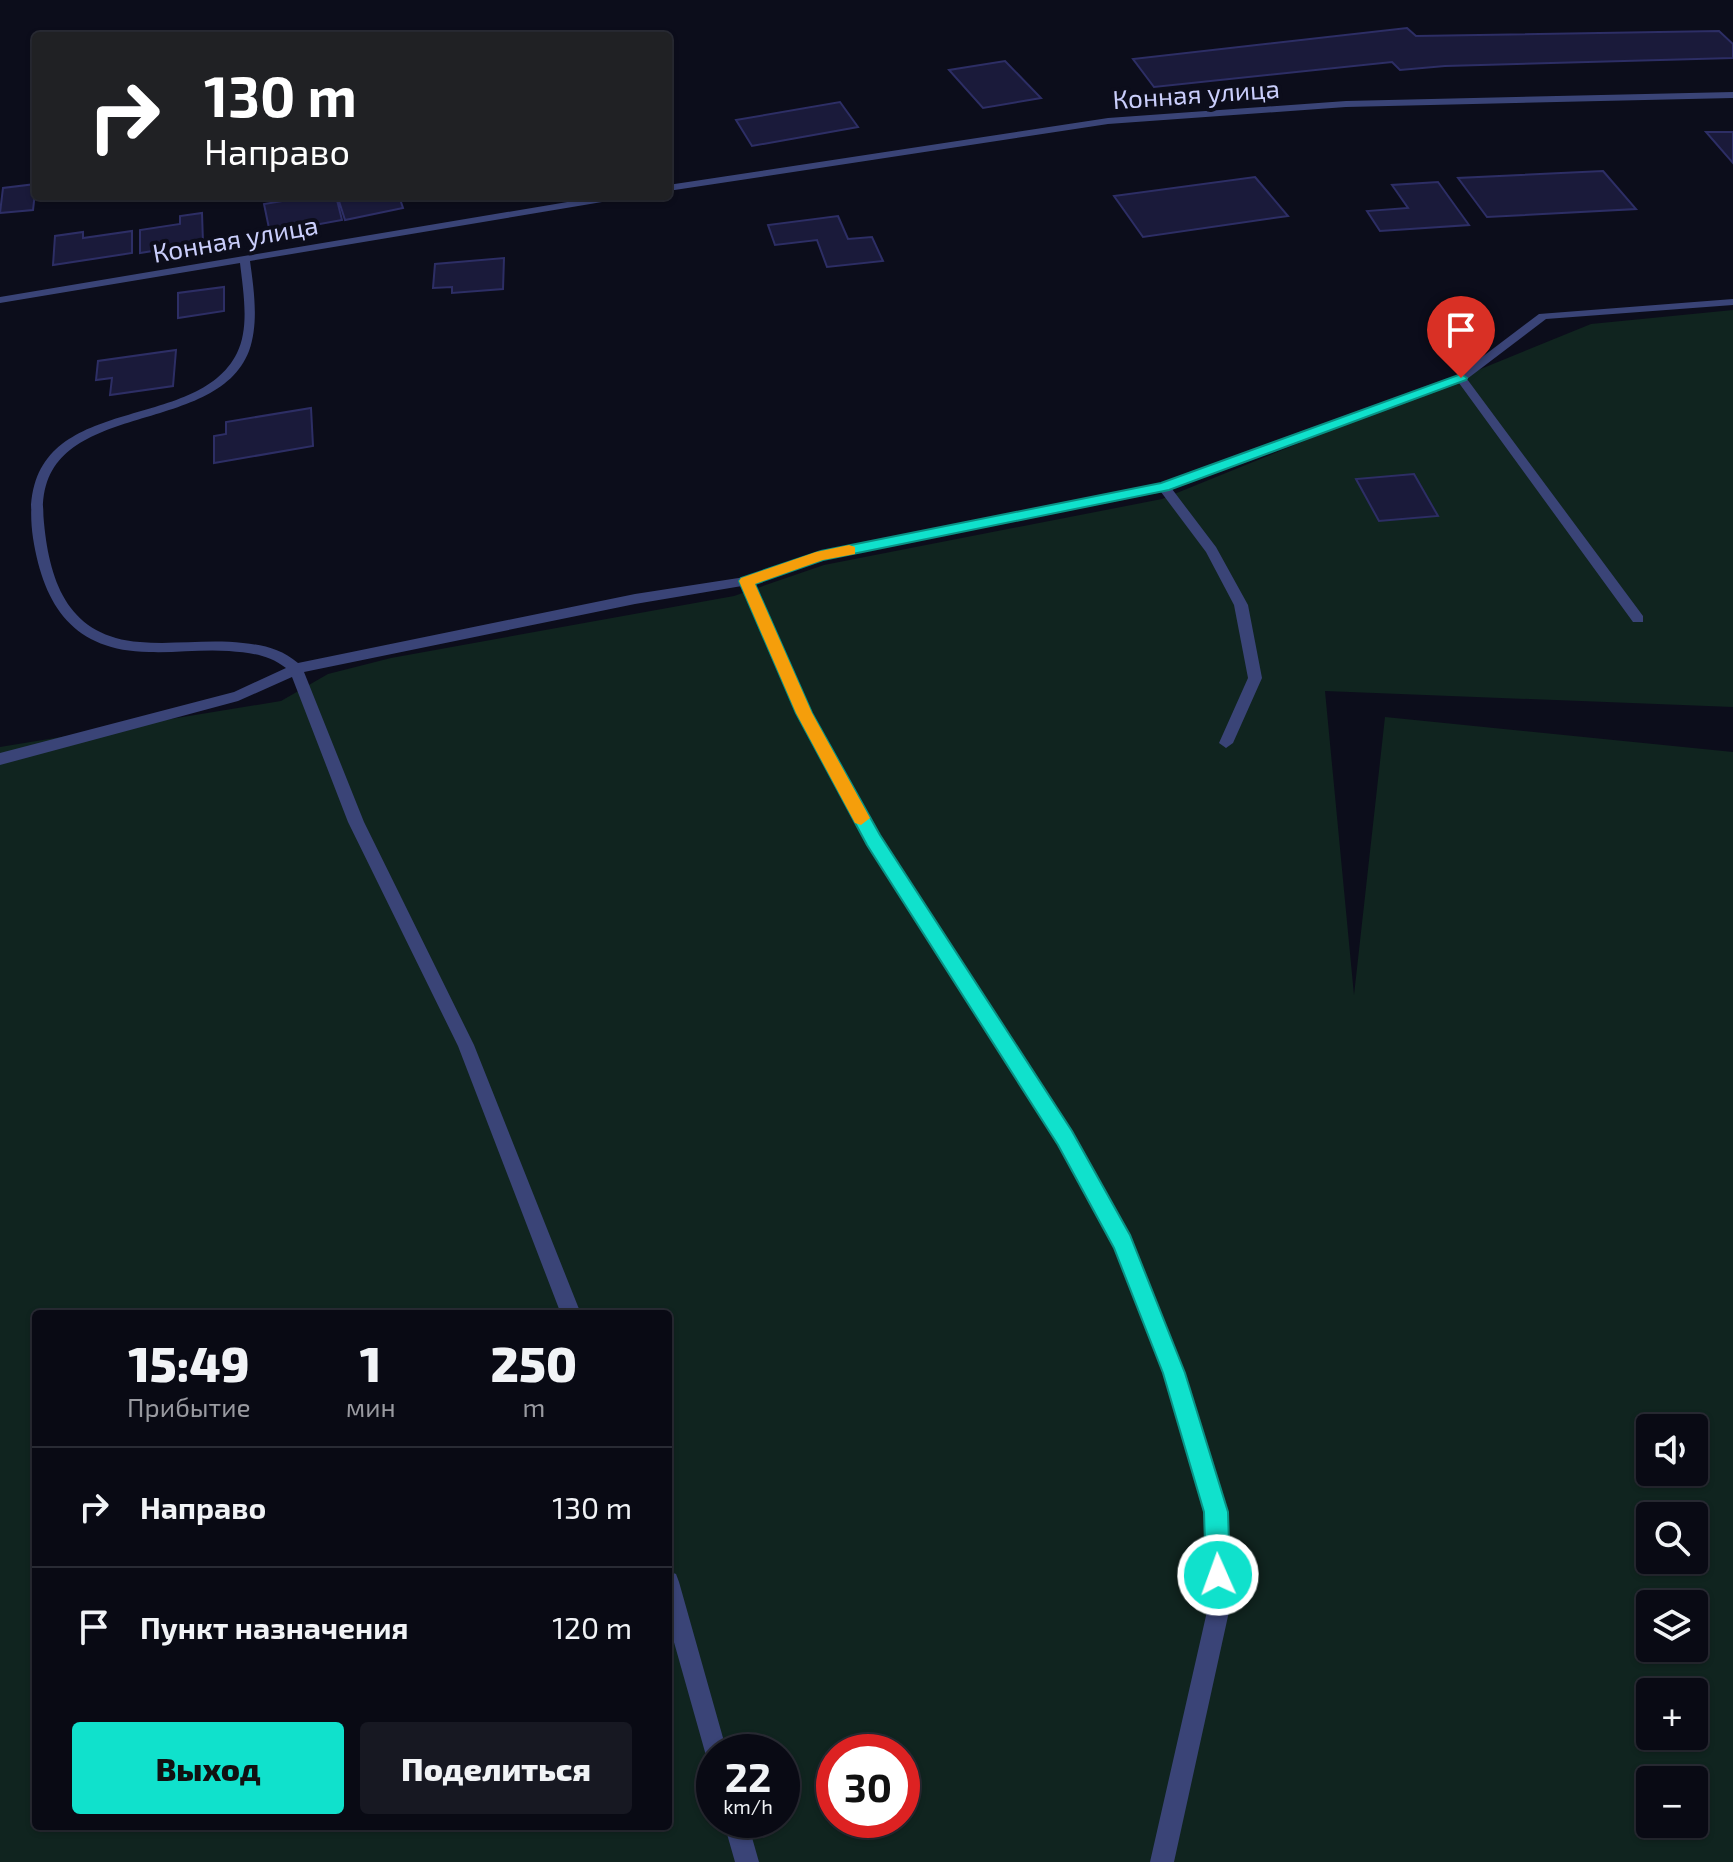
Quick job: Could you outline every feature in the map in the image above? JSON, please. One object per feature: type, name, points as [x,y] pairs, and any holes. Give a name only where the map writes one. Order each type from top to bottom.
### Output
[{"type":"street","name":"Конная улица","points":[[672,187],[1108,121],[1346,104],[1733,95]]},
{"type":"street","name":"Конная улица","points":[[0,300],[596,200]]},
{"type":"street","points":[[245,258],[249,322],[242,356],[220,380],[176,403],[116,422],[70,443],[44,470],[35,507],[43,563],[65,615],[88,636],[137,647],[216,645],[276,652],[296,669],[356,822],[466,1045],[569,1310]]},
{"type":"street","points":[[0,759],[238,696],[296,669],[635,599],[746,581],[821,556],[1164,487],[1461,378],[1543,316],[1733,302]]},
{"type":"street","points":[[1461,378],[1638,619]]},
{"type":"street","points":[[1164,487],[1211,550],[1241,605],[1255,678],[1226,743]]},
{"type":"street","points":[[746,581],[804,713],[874,840],[1065,1138],[1115,1229],[1174,1373],[1216,1512],[1219,1607],[1162,1862]]},
{"type":"street","points":[[672,1596],[711,1734]]},
{"type":"street","points":[[740,1838],[747,1862]]},
{"type":"green space","points":[[1733,310],[1733,707],[1325,691],[1354,995],[1385,717],[1733,752],[1733,1862],[0,1862],[0,747],[281,701],[328,674],[391,658],[734,596],[824,565],[1162,499],[1591,324]]},
{"type":"building","points":[[1407,28],[1416,36],[1719,31],[1733,44],[1733,58],[1400,70],[1392,62],[1154,87],[1133,59]]},
{"type":"building","points":[[1005,61],[1041,98],[983,108],[949,70]]},
{"type":"building","points":[[840,102],[858,127],[752,146],[736,120]]},
{"type":"building","points":[[1706,132],[1733,132],[1733,163]]},
{"type":"building","points":[[1603,171],[1636,209],[1487,217],[1458,178]]},
{"type":"building","points":[[1255,177],[1288,216],[1143,237],[1114,196]]},
{"type":"building","points":[[1438,182],[1469,225],[1380,231],[1367,211],[1408,208],[1392,185]]},
{"type":"building","points":[[32,184],[33,210],[0,213],[3,188]]},
{"type":"building","points":[[288,200],[337,200],[342,220],[270,233],[264,204]]},
{"type":"building","points":[[400,200],[403,208],[345,220],[339,201]]},
{"type":"building","points":[[202,213],[203,243],[140,253],[140,230],[180,224],[180,216]]},
{"type":"building","points":[[838,216],[848,239],[872,237],[883,261],[827,267],[817,240],[775,245],[768,225]]},
{"type":"building","points":[[132,231],[132,253],[53,265],[55,236],[83,232],[83,238]]},
{"type":"building","points":[[504,258],[503,289],[452,293],[452,287],[433,288],[435,264]]},
{"type":"building","points":[[224,287],[224,311],[178,318],[178,293]]},
{"type":"building","points":[[176,350],[173,386],[110,395],[112,378],[96,380],[98,361]]},
{"type":"building","points":[[311,408],[313,446],[214,463],[214,436],[226,434],[226,422]]},
{"type":"building","points":[[1414,474],[1438,516],[1379,521],[1356,479]]},
{"type":"slow traffic","points":[[849,550],[746,581],[804,713],[861,818]]},
{"type":"route","points":[[1218,1575],[1216,1512],[1174,1373],[1122,1242],[1065,1138],[874,840],[804,713],[746,581],[821,556],[1164,487],[1461,378]]}]
